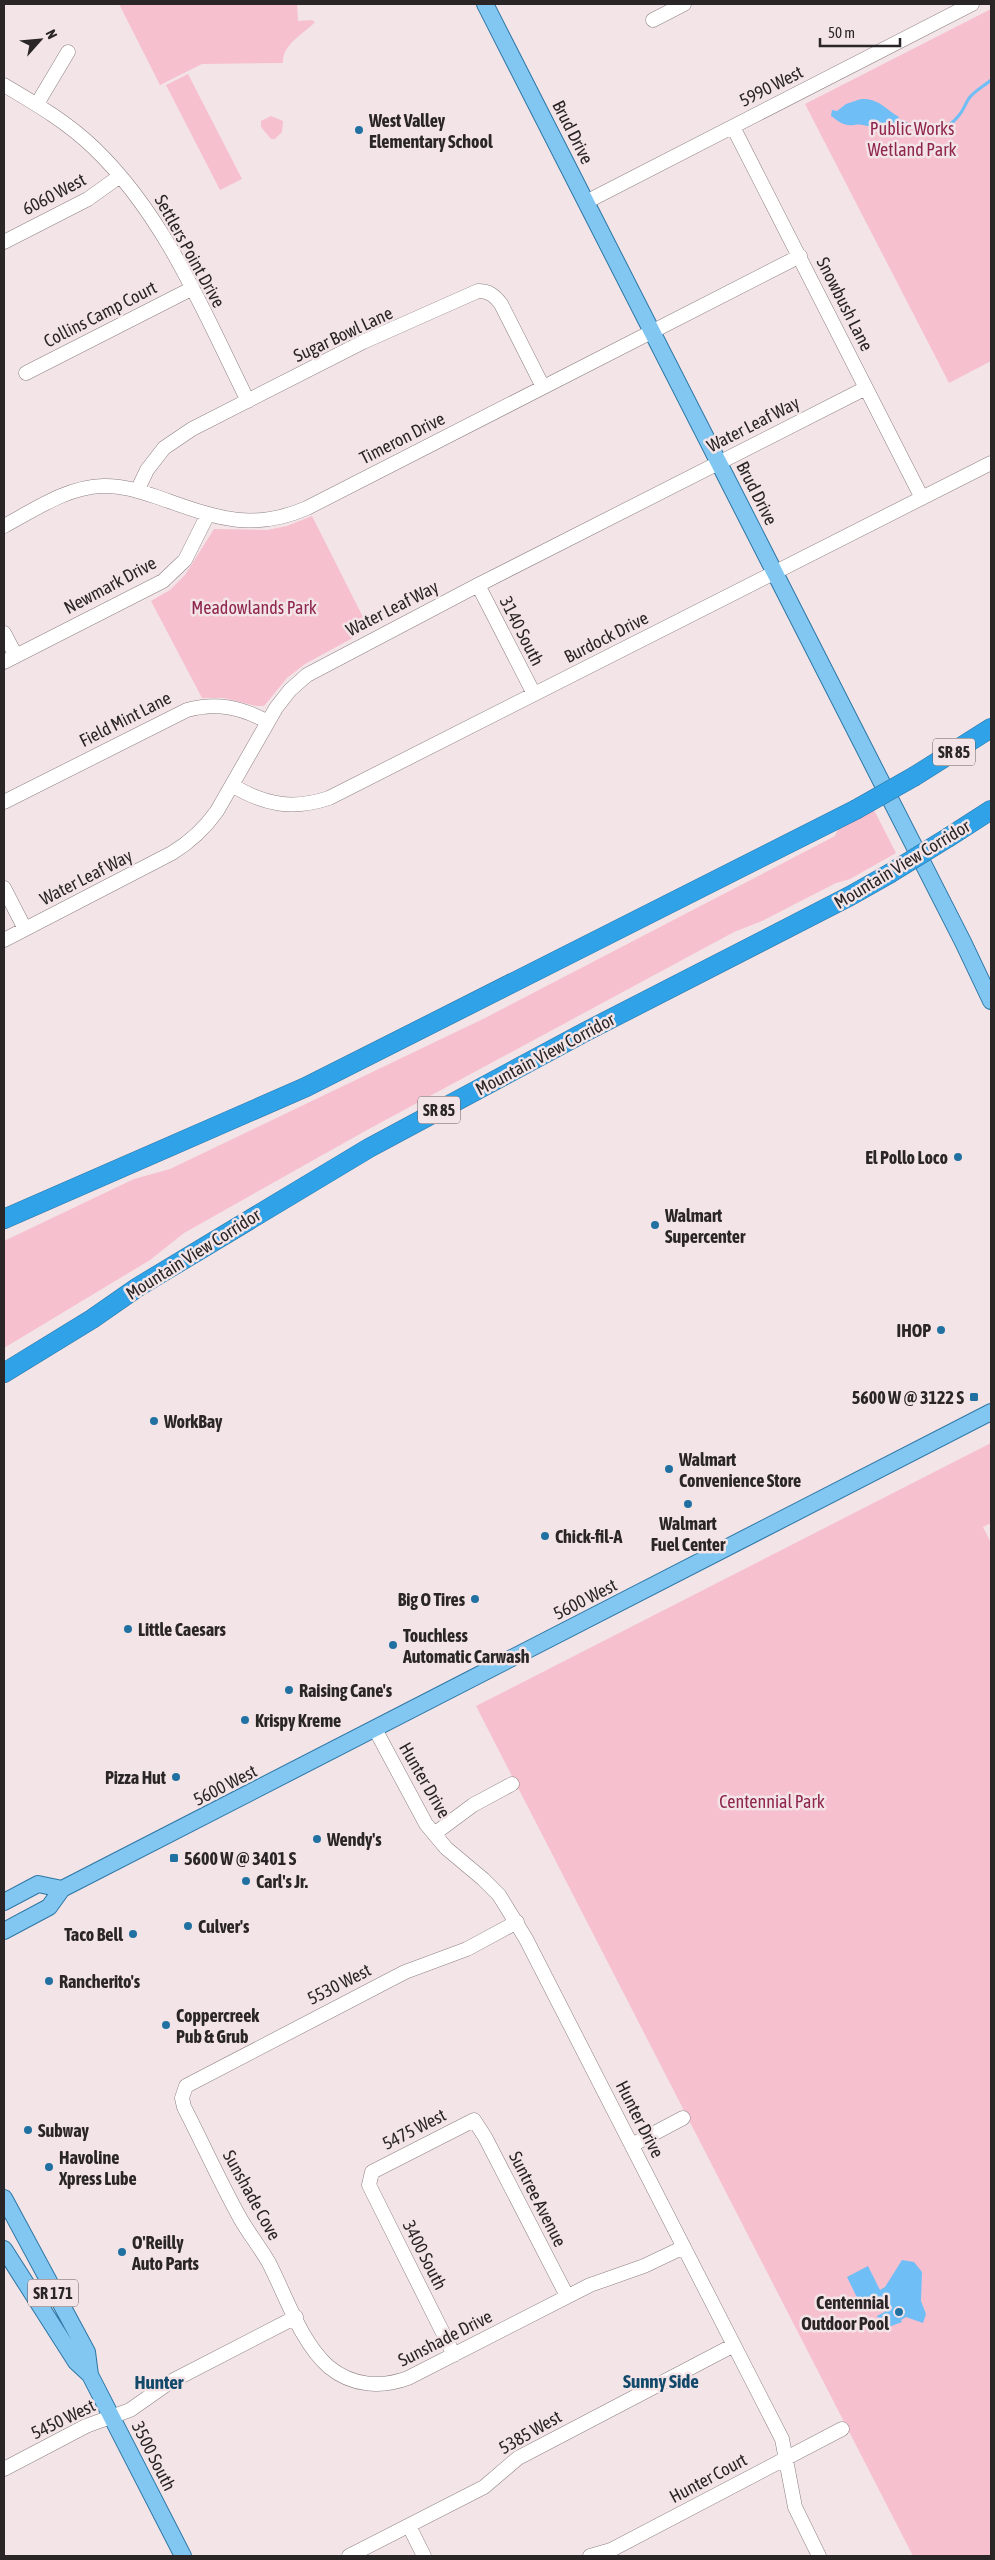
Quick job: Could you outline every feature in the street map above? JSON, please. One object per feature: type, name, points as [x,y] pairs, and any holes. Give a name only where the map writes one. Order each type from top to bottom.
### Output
[{"type":"highway","name":"SR 85","points":[[4,1219],[306,1088],[855,810],[916,776],[991,726]]},
{"type":"highway","name":"Mountain View Corridor","points":[[4,1373],[92,1319],[138,1287],[369,1148],[585,1032],[850,896],[949,838],[991,810]]},
{"type":"main road","name":"Brud Drive","points":[[485,4],[964,942],[991,1001]]},
{"type":"main road","name":"5600 West","points":[[4,1931],[49,1907],[62,1889],[991,1412]]},
{"type":"main road","points":[[4,1902],[38,1884],[62,1889]]},
{"type":"main road","name":"3500 South","points":[[4,2198],[87,2352],[90,2375],[183,2556]]},
{"type":"main road","name":"3500 South","points":[[4,2250],[76,2362],[90,2375]]},
{"type":"street","points":[[653,20],[684,4]]},
{"type":"street","name":"5990 West","points":[[586,202],[972,4]]},
{"type":"street","points":[[36,104],[68,52]]},
{"type":"street","name":"Settlers Point Drive","points":[[4,85],[36,104],[80,135],[120,176],[157,225],[248,401]]},
{"type":"street","name":"Snowbush Lane","points":[[733,127],[922,498]]},
{"type":"street","name":"6060 West","points":[[4,242],[88,199],[120,176]]},
{"type":"street","name":"Timeron Drive","points":[[4,526],[79,490],[112,486],[137,491],[232,520],[252,522],[275,519],[296,513],[800,256]]},
{"type":"street","name":"Collins Camp Court","points":[[26,373],[191,289]]},
{"type":"street","name":"Sugar Bowl Lane","points":[[137,491],[147,470],[164,448],[192,429],[364,342],[478,291],[486,291],[495,296],[501,304],[543,387]]},
{"type":"street","name":"Water Leaf Way","points":[[4,940],[180,848],[209,822],[284,697],[307,675],[478,585],[866,388]]},
{"type":"street","name":"Burdock Drive","points":[[232,785],[254,797],[282,806],[314,803],[347,790],[991,462]]},
{"type":"street","name":"Newmark Drive","points":[[10,659],[162,581],[185,560],[208,514]]},
{"type":"street","name":"3140 South","points":[[478,585],[534,694]]},
{"type":"street","points":[[4,633],[10,659]]},
{"type":"street","name":"Field Mint Lane","points":[[4,802],[186,710],[206,706],[231,707],[245,710],[268,722]]},
{"type":"street","points":[[4,888],[25,929]]},
{"type":"street","name":"Hunter Drive","points":[[376,1729],[415,1806],[434,1834],[450,1852],[490,1886],[517,1922],[782,2439],[788,2458],[795,2507],[819,2556]]},
{"type":"street","points":[[434,1834],[473,1805],[512,1784]]},
{"type":"street","name":"5530 West","points":[[184,2090],[194,2080],[405,1972],[463,1951],[517,1922]]},
{"type":"street","name":"Sunshade Cove","points":[[184,2090],[182,2098],[184,2107],[240,2218],[265,2257],[296,2318]]},
{"type":"street","points":[[632,2145],[683,2118]]},
{"type":"street","name":"5475 West","points":[[372,2172],[474,2120]]},
{"type":"street","name":"Suntree Avenue","points":[[474,2120],[485,2137],[567,2296]]},
{"type":"street","name":"3400 South","points":[[372,2172],[368,2181],[371,2191],[454,2355]]},
{"type":"street","name":"Sunshade Drive","points":[[296,2318],[310,2345],[322,2360],[343,2376],[356,2382],[378,2384],[399,2382],[567,2296],[601,2280],[644,2266],[684,2247]]},
{"type":"street","points":[[111,2416],[130,2410],[170,2382],[296,2318]]},
{"type":"street","name":"5385 West","points":[[349,2556],[484,2487],[518,2458],[734,2345]]},
{"type":"street","name":"5450 West","points":[[4,2469],[86,2426],[111,2416]]},
{"type":"street","name":"Hunter Court","points":[[590,2556],[610,2550],[842,2429]]},
{"type":"street","points":[[408,2526],[424,2556]]},
{"type":"green space","points":[[119,4],[297,4],[298,21],[312,20],[315,22],[294,40],[286,50],[283,63],[202,64],[160,85]]},
{"type":"green space","name":"Public Works Wetland Park","points":[[991,9],[991,361],[949,383],[805,104]]},
{"type":"green space","points":[[188,74],[242,179],[220,190],[166,85]]},
{"type":"green space","points":[[271,116],[283,121],[282,132],[275,139],[271,139],[261,127],[261,121]]},
{"type":"green space","name":"Meadowlands Park","points":[[312,516],[369,629],[305,664],[287,678],[264,706],[256,706],[224,698],[202,698],[151,601],[170,590],[185,575],[214,529],[267,530],[287,526]]},
{"type":"green space","points":[[874,810],[896,853],[850,879],[836,883],[762,921],[734,932],[367,1130],[184,1233],[150,1260],[4,1348],[4,1241],[134,1179],[170,1169],[485,1018],[835,836],[839,827]]},
{"type":"green space","name":"Centennial Park","points":[[991,1443],[991,1523],[983,1527],[991,1543],[991,2556],[913,2556],[476,1706]]},
{"type":"water","points":[[861,99],[873,100],[882,105],[899,117],[896,123],[884,130],[861,125],[846,125],[831,116],[832,110],[837,111],[846,104]]},
{"type":"water","points":[[902,2260],[914,2262],[922,2272],[921,2301],[926,2314],[923,2323],[906,2317],[901,2320],[902,2322],[883,2329],[877,2316],[892,2308],[887,2298],[863,2310],[847,2277],[868,2266],[880,2290],[885,2287]]},
{"type":"waterway","points":[[898,120],[924,130],[939,130],[946,127],[960,114],[972,95],[991,80]]},
{"type":"place","name":"West Valley Elementary School","points":[[359,130]]},
{"type":"place","name":"El Pollo Loco","points":[[958,1157]]},
{"type":"place","name":"Walmart Supercenter","points":[[655,1225]]},
{"type":"place","name":"IHOP","points":[[941,1330]]},
{"type":"place","name":"5600 W @ 3122 S","points":[[974,1397]]},
{"type":"place","name":"WorkBay","points":[[154,1421]]},
{"type":"place","name":"Walmart Convenience Store","points":[[669,1469]]},
{"type":"place","name":"Walmart Fuel Center","points":[[688,1504]]},
{"type":"place","name":"Chick-fil-A","points":[[545,1536]]},
{"type":"place","name":"Big O Tires","points":[[475,1599]]},
{"type":"place","name":"Little Caesars","points":[[128,1629]]},
{"type":"place","name":"Touchless Automatic Carwash","points":[[393,1645]]},
{"type":"place","name":"Raising Cane's","points":[[289,1690]]},
{"type":"place","name":"Krispy Kreme","points":[[245,1720]]},
{"type":"place","name":"Pizza Hut","points":[[176,1777]]},
{"type":"place","name":"Wendy's","points":[[317,1839]]},
{"type":"place","name":"5600 W @ 3401 S","points":[[174,1858]]},
{"type":"place","name":"Carl's Jr.","points":[[246,1881]]},
{"type":"place","name":"Culver's","points":[[188,1926]]},
{"type":"place","name":"Taco Bell","points":[[133,1934]]},
{"type":"place","name":"Rancherito's","points":[[49,1981]]},
{"type":"place","name":"Coppercreek Pub & Grub","points":[[166,2025]]},
{"type":"place","name":"Subway","points":[[28,2130]]},
{"type":"place","name":"Havoline Xpress Lube","points":[[49,2167]]},
{"type":"place","name":"O'Reilly Auto Parts","points":[[122,2252]]},
{"type":"place","name":"Centennial Outdoor Pool","points":[[899,2312]]},
{"type":"district","name":"Sunny Side","points":[[661,2381]]},
{"type":"district","name":"Hunter","points":[[159,2382]]}]
